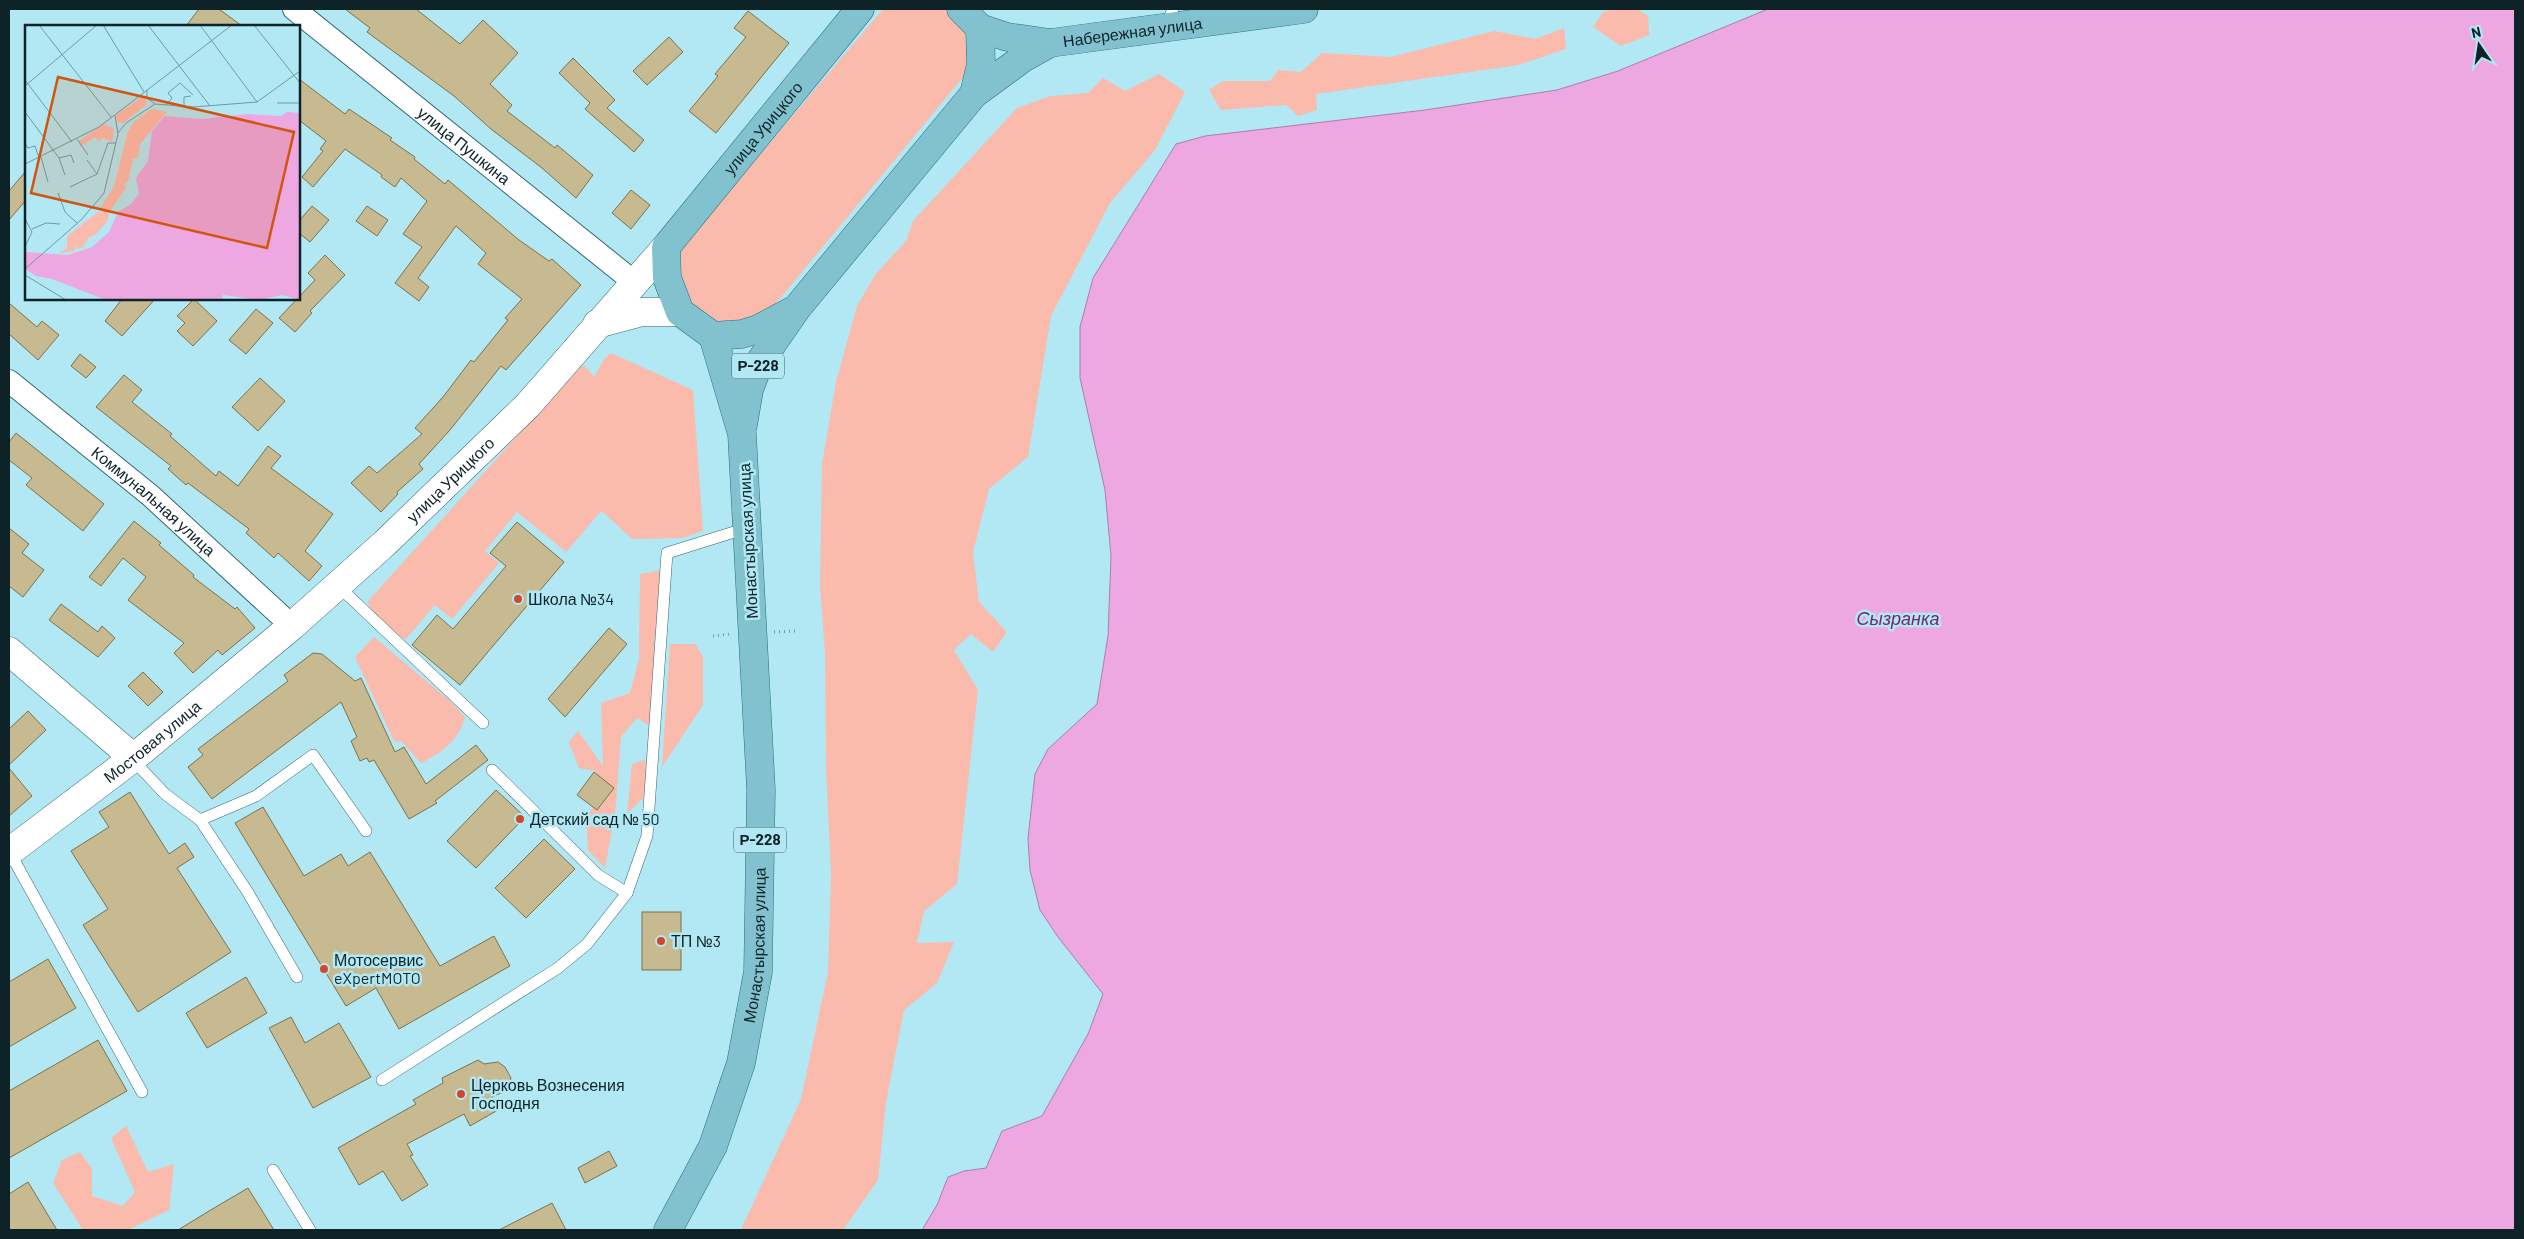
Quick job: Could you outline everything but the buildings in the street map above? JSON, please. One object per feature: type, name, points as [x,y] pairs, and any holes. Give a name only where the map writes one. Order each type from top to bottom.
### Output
[{"type":"main road","name":"улица Урицкого","points":[[292,626],[504,429],[666,247],[860,9]]},
{"type":"main road","points":[[961,9],[980,28],[1007,37],[1050,43]]},
{"type":"main road","name":"Набережная улица","points":[[1050,43],[1169,19],[1304,9]]},
{"type":"main road","points":[[974,94],[981,64],[980,28]]},
{"type":"main road","points":[[713,336],[742,334],[758,329],[797,308],[974,94],[1023,58],[1050,43]]},
{"type":"main road","points":[[666,247],[667,278],[680,312],[713,336],[742,434]]},
{"type":"main road","name":"Р-228","points":[[742,434],[749,390],[759,363],[797,308]]},
{"type":"main road","points":[[598,324],[642,312],[680,312]]},
{"type":"main road","name":"Монастырская улица","points":[[668,1230],[713,1146],[741,1063],[758,972],[762,790],[742,434]]},
{"type":"main road","name":"Мостовая улица","points":[[9,851],[132,759],[292,626]]},
{"type":"main road","points":[[9,651],[122,748],[132,759]]},
{"type":"street","name":"улица Пушкина","points":[[294,9],[634,282]]},
{"type":"street","name":"Коммунальная улица","points":[[9,381],[151,496],[292,626]]},
{"type":"lane","points":[[382,1080],[558,968],[587,944],[627,893],[647,836],[667,553],[748,528]]},
{"type":"lane","points":[[337,586],[483,723]]},
{"type":"lane","points":[[200,820],[256,796],[313,755],[366,831]]},
{"type":"lane","points":[[132,759],[165,794],[200,820],[247,891],[297,977]]},
{"type":"lane","points":[[492,770],[598,875],[627,893]]},
{"type":"lane","points":[[9,851],[142,1092]]},
{"type":"lane","points":[[273,1170],[310,1230]]},
{"type":"shaded area","points":[[883,9],[945,9],[954,16],[965,31],[967,38],[968,55],[964,76],[773,307],[758,317],[730,324],[713,322],[701,317],[680,289],[679,250]]},
{"type":"shaded area","points":[[1615,9],[1637,9],[1648,16],[1649,35],[1621,46],[1593,27],[1603,12]]},
{"type":"shaded area","points":[[1564,28],[1566,49],[1519,65],[1316,94],[1317,110],[1298,116],[1286,105],[1221,110],[1209,90],[1223,81],[1270,81],[1278,70],[1301,72],[1322,53],[1391,57],[1494,31],[1535,39]]},
{"type":"shaded area","points":[[1159,74],[1185,92],[1155,150],[1110,203],[1051,316],[1028,457],[989,489],[973,552],[979,602],[1007,632],[993,652],[971,634],[954,650],[978,690],[957,884],[924,911],[917,943],[954,942],[937,983],[904,1010],[886,1102],[878,1180],[843,1230],[741,1230],[801,1099],[828,972],[831,874],[826,767],[825,653],[820,585],[822,464],[836,382],[857,306],[875,275],[906,241],[913,221],[1017,108],[1051,96],[1088,93],[1103,78],[1125,91]]},
{"type":"shaded area","points":[[611,353],[693,390],[703,531],[682,538],[634,539],[601,511],[566,552],[517,512],[485,551],[499,563],[452,619],[435,605],[406,639],[387,629],[373,614],[368,601],[518,435],[574,368],[585,366],[594,377],[604,359]]},
{"type":"shaded area","points":[[662,570],[667,597],[655,634],[663,654],[653,728],[637,718],[621,737],[615,814],[605,868],[588,850],[586,816],[606,791],[595,771],[579,768],[569,742],[578,731],[603,766],[601,703],[630,693],[639,659],[640,574]]},
{"type":"shaded area","points":[[374,637],[450,701],[465,717],[458,733],[449,745],[421,763],[402,742],[394,741],[355,657]]},
{"type":"shaded area","points":[[670,644],[695,644],[703,656],[703,705],[662,767]]},
{"type":"shaded area","points":[[645,760],[650,771],[647,794],[627,814],[632,764]]},
{"type":"shaded area","points":[[126,1126],[148,1172],[174,1164],[169,1210],[130,1229],[83,1230],[53,1183],[62,1160],[80,1152],[92,1169],[92,1196],[123,1206],[135,1192],[111,1138]]},
{"type":"water","name":"Сызранка","points":[[1768,9],[2515,9],[2515,1230],[922,1230],[937,1205],[948,1177],[964,1171],[986,1168],[1002,1131],[1042,1116],[1088,1034],[1103,994],[1058,937],[1040,910],[1030,870],[1028,839],[1035,774],[1048,749],[1097,704],[1108,636],[1111,556],[1105,490],[1080,378],[1080,327],[1093,278],[1176,144],[1205,136],[1425,110],[1557,90],[1618,71]]},
{"type":"place","name":"Школа №34","points":[[518,599]]},
{"type":"place","name":"Детский сад № 50","points":[[520,819]]},
{"type":"place","name":"ТП №3","points":[[661,941]]},
{"type":"place","name":"Мотосервис eXpertMOTO","points":[[324,969]]},
{"type":"place","name":"Церковь Вознесения Господня","points":[[461,1094]]}]
